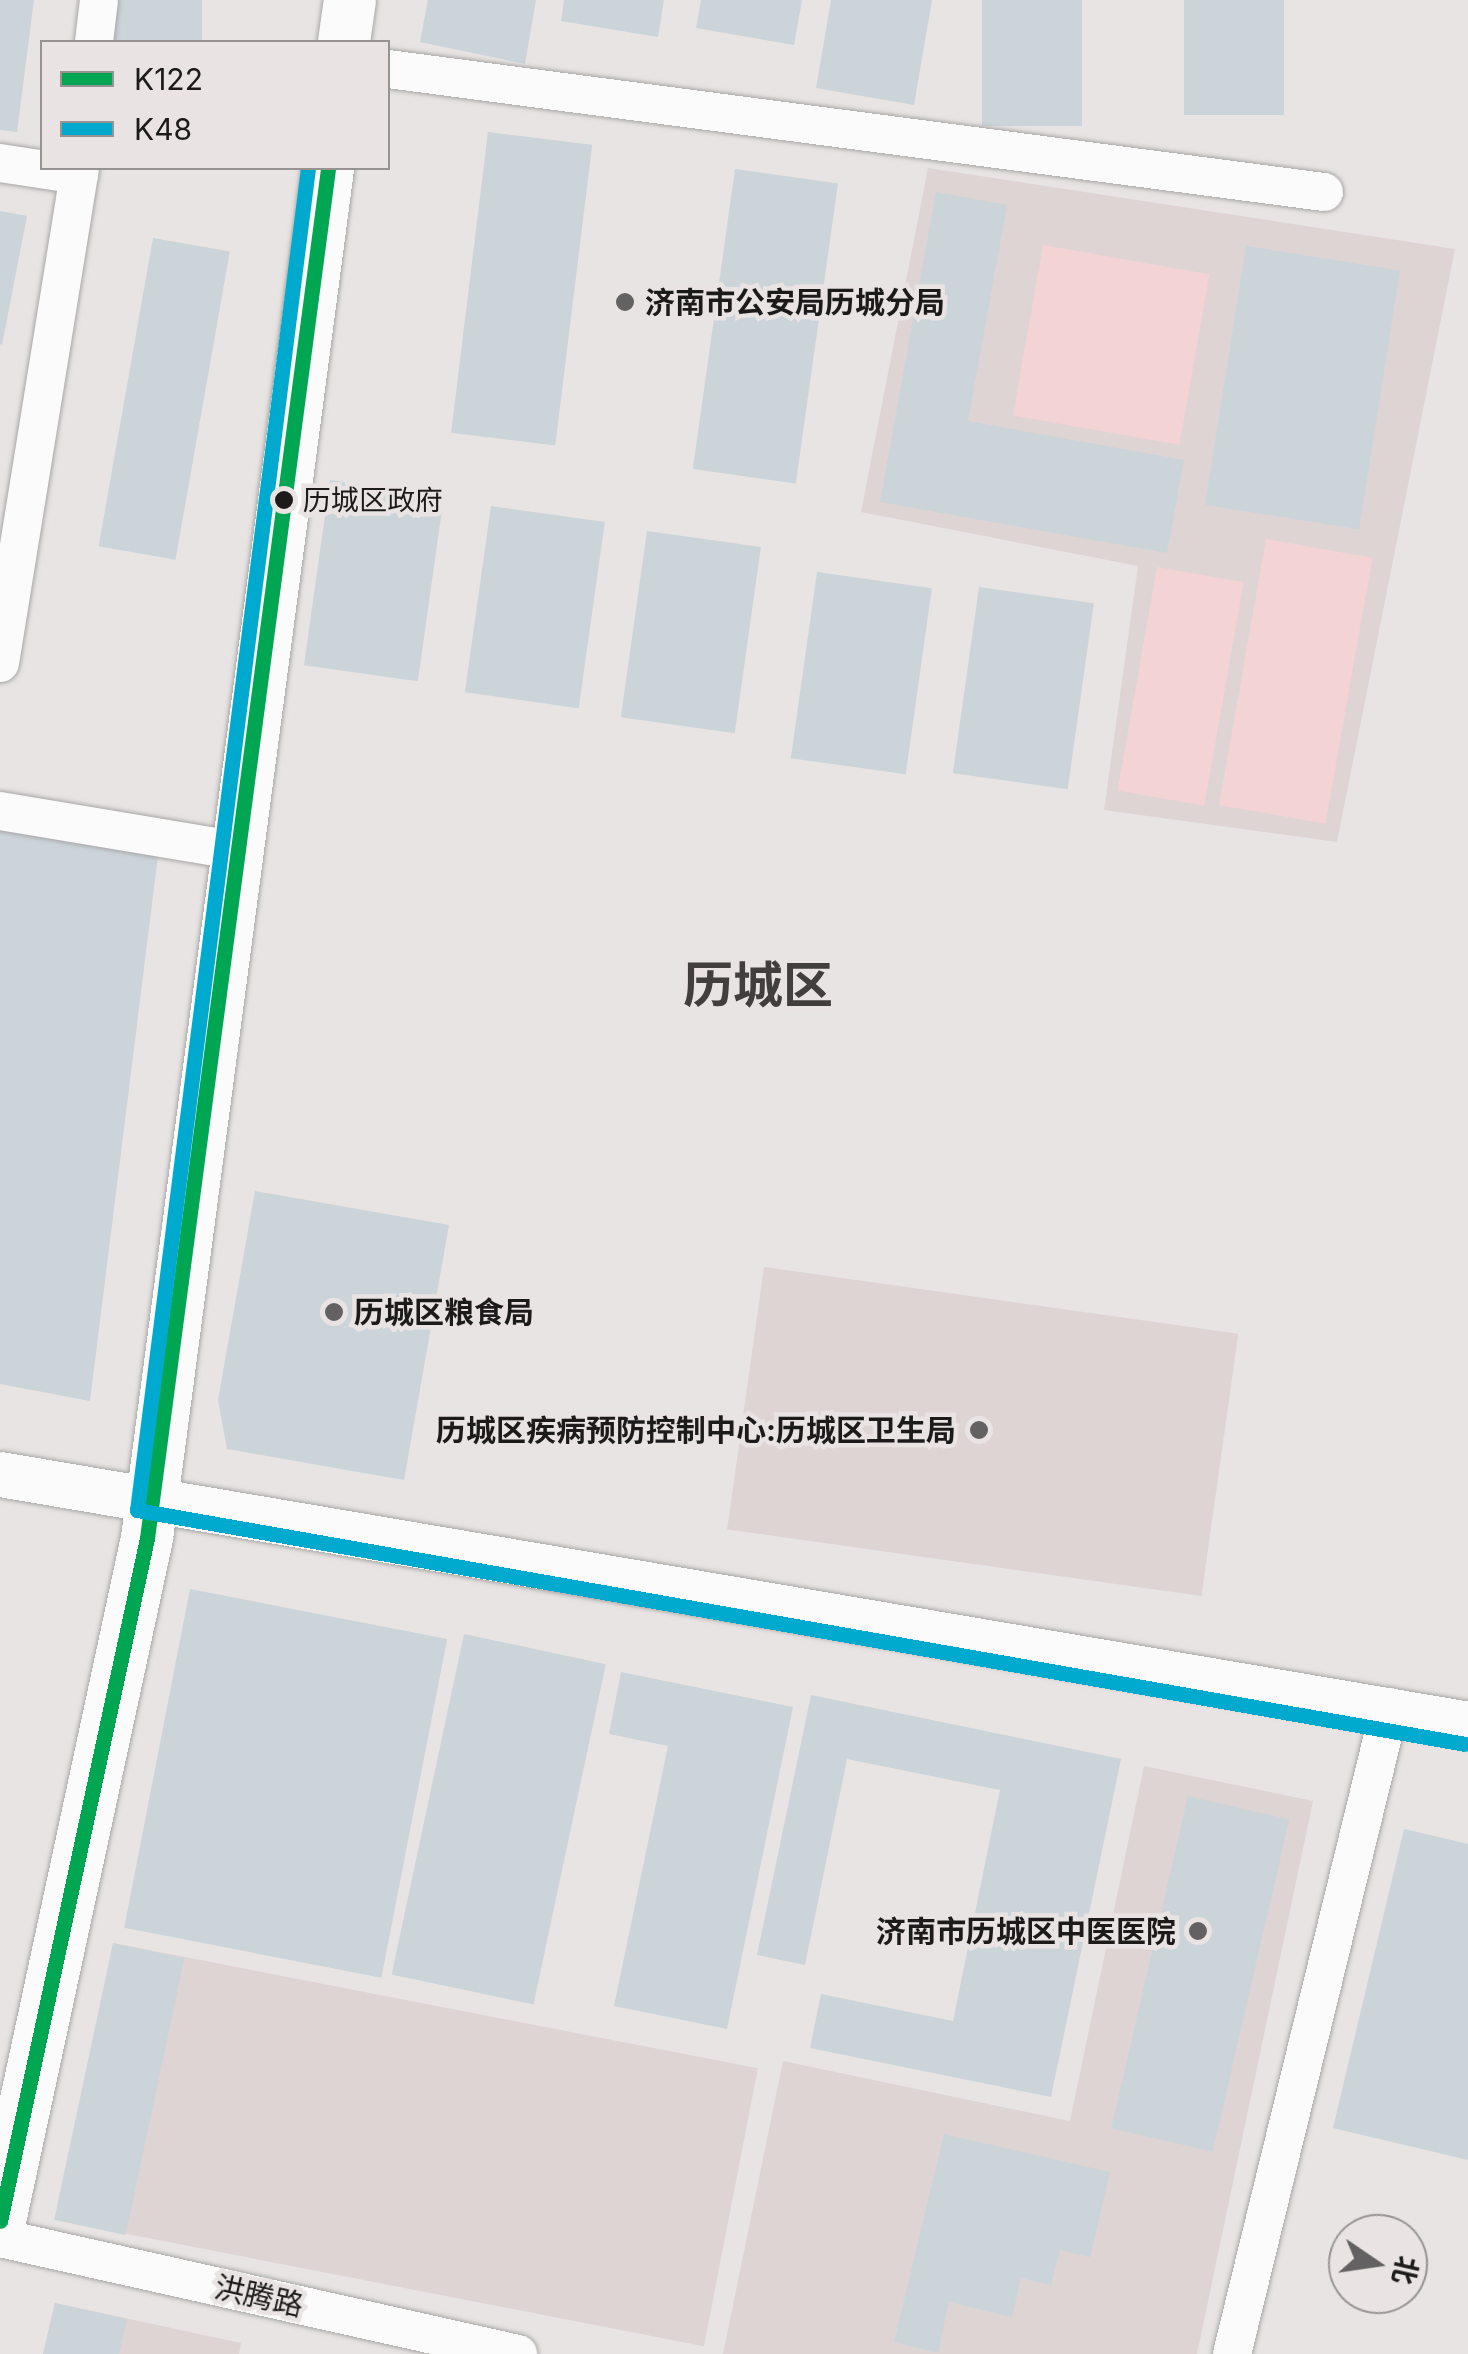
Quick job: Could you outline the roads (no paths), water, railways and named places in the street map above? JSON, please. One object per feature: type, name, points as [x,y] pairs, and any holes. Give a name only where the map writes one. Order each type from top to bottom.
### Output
[{"type":"main road","points":[[325,40],[331,0]]},
{"type":"main road","points":[[344,40],[350,0]]},
{"type":"main road","points":[[230,850],[309,170]]},
{"type":"main road","points":[[0,2221],[145,1497],[230,850],[328,170]]},
{"type":"main road","points":[[0,2138],[145,1497]]},
{"type":"street","points":[[94,40],[99,0]]},
{"type":"street","points":[[390,68],[1324,192]]},
{"type":"street","points":[[0,163],[40,168]]},
{"type":"street","points":[[0,663],[80,172]]},
{"type":"street","points":[[0,812],[230,850]]},
{"type":"street","points":[[0,1474],[1390,1707],[1468,1724]]},
{"type":"street","points":[[1232,2354],[1390,1707]]},
{"type":"street","name":"洪腾路","points":[[0,2238],[518,2354]]},
{"type":"place","name":"济南市公安局历城分局","points":[[625,302]]},
{"type":"place","name":"历城区政府","points":[[284,500]]},
{"type":"place","name":"历城区粮食局","points":[[334,1312]]},
{"type":"place","name":"历城区疾病预防控制中心:历城区卫生局","points":[[979,1430]]},
{"type":"place","name":"济南市历城区中医医院","points":[[1198,1931]]},
{"type":"district","name":"历城区","points":[[758,986]]}]
